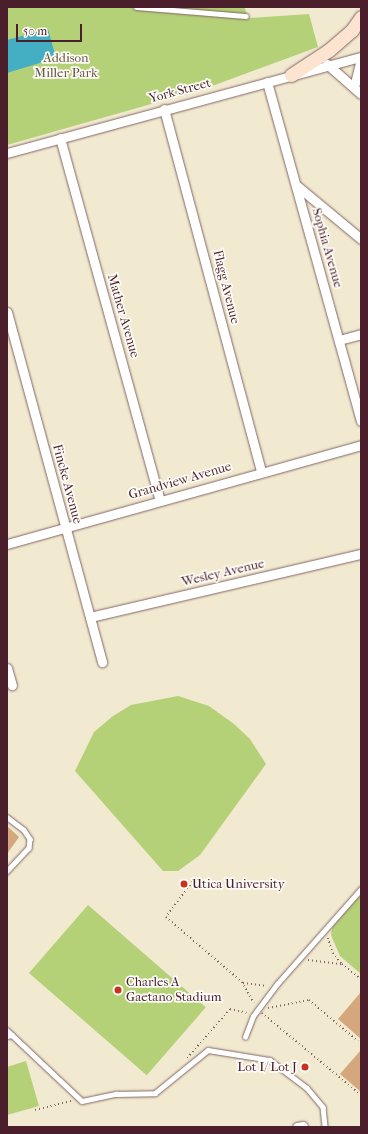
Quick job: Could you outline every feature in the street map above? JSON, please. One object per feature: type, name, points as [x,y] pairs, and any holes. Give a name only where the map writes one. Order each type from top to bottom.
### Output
[{"type":"street","points":[[325,62],[361,17]]},
{"type":"street","points":[[291,75],[325,62],[361,58],[354,87]]},
{"type":"street","points":[[325,62],[361,94]]},
{"type":"street","name":"York Street","points":[[7,154],[164,109],[291,75]]},
{"type":"street","name":"Sophia Avenue","points":[[267,82],[361,421]]},
{"type":"street","name":"Flagg Avenue","points":[[164,109],[261,472]]},
{"type":"street","name":"Mather Avenue","points":[[60,138],[160,500]]},
{"type":"street","points":[[296,185],[361,239]]},
{"type":"street","name":"Fincke Avenue","points":[[7,312],[102,662]]},
{"type":"street","points":[[339,340],[361,334]]},
{"type":"street","name":"Grandview Avenue","points":[[7,544],[361,445]]},
{"type":"street","name":"Wesley Avenue","points":[[90,617],[361,554]]},
{"type":"street","points":[[7,668],[12,685]]},
{"type":"lane","points":[[136,7],[246,16]]},
{"type":"lane","points":[[7,817],[24,830],[30,839],[29,848],[7,872]]},
{"type":"lane","points":[[245,1037],[253,1016],[277,984],[361,889]]},
{"type":"lane","points":[[7,1030],[9,1035],[80,1098],[87,1101],[116,1094],[155,1093],[208,1050],[270,1060],[281,1066],[323,1107],[325,1127]]},
{"type":"path","points":[[194,879],[166,917],[242,982],[258,1010],[361,1095]]},
{"type":"path","points":[[328,926],[332,953],[342,964],[361,979]]},
{"type":"path","points":[[296,962],[342,964]]},
{"type":"path","points":[[242,982],[261,986],[277,984]]},
{"type":"path","points":[[258,1010],[309,1000],[358,1041]]},
{"type":"path","points":[[185,1059],[230,1009],[253,1016]]},
{"type":"path","points":[[35,1110],[80,1098]]},
{"type":"green space","name":"Addison Miller Park","points":[[7,7],[244,7],[249,18],[309,14],[318,47],[204,89],[7,145]]},
{"type":"green space","points":[[178,696],[209,706],[234,724],[250,739],[266,764],[200,855],[178,871],[163,871],[75,771],[94,732],[113,716],[131,705]]},
{"type":"green space","points":[[361,893],[361,974],[340,956],[331,935],[332,928]]},
{"type":"green space","name":"Charles A Gaetano Stadium","points":[[88,905],[206,1007],[147,1075],[29,973]]},
{"type":"green space","points":[[26,1061],[39,1106],[7,1115],[7,1067]]},
{"type":"water","points":[[48,29],[56,58],[7,73],[7,40]]},
{"type":"building","points":[[7,826],[19,837],[7,854]]},
{"type":"building","points":[[361,992],[361,1039],[338,1019]]},
{"type":"building","points":[[361,1050],[361,1092],[340,1074]]},
{"type":"place","name":"Utica University","points":[[184,884]]},
{"type":"place","name":"Charles A Gaetano Stadium","points":[[118,990]]},
{"type":"place","name":"Lot I/ Lot J","points":[[305,1067]]}]
